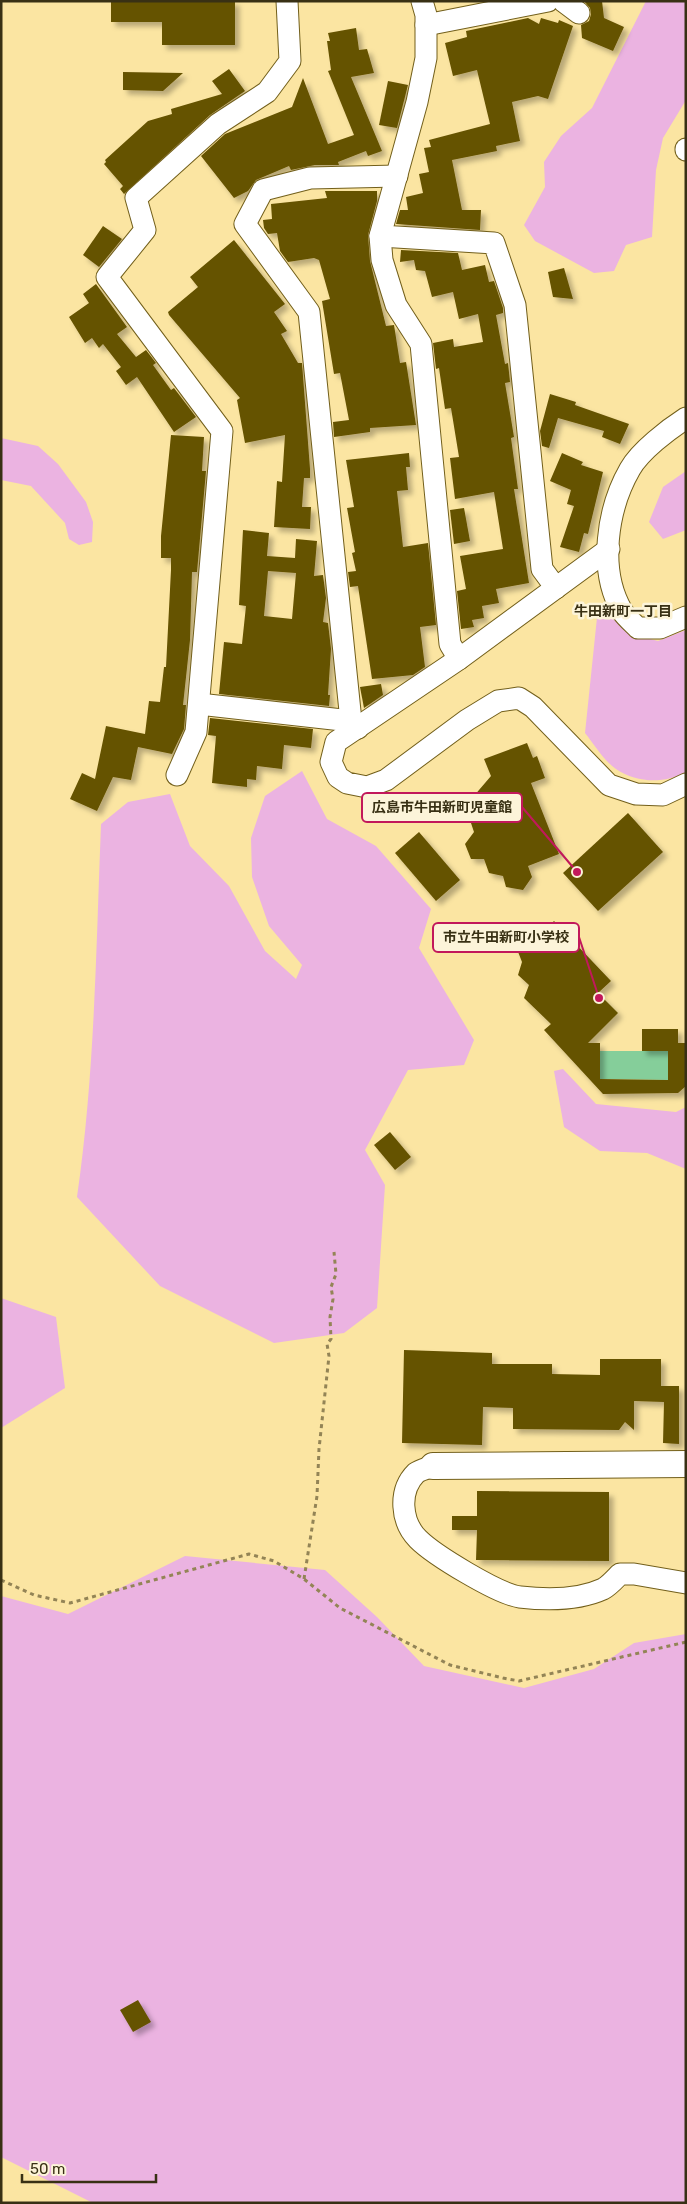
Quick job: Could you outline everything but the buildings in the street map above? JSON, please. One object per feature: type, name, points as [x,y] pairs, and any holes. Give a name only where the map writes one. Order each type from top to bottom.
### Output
[{"type":"street","points":[[177,775],[196,732],[222,431],[107,277],[145,230],[136,198],[218,124],[267,92],[290,61],[287,1]]},
{"type":"street","points":[[422,1],[426,25],[426,58],[417,102],[380,236],[382,260],[396,305],[421,344],[450,644],[459,659]]},
{"type":"street","points":[[426,25],[548,1]]},
{"type":"street","points":[[354,725],[308,312],[245,224],[263,190],[310,178],[397,176]]},
{"type":"street","points":[[380,236],[494,243],[515,305],[542,569],[556,588]]},
{"type":"street","points":[[686,418],[666,431],[631,467],[613,507],[609,549],[612,582],[623,612],[638,628],[660,628],[686,617]]},
{"type":"street","points":[[609,549],[459,659],[354,725],[336,742],[331,762],[338,777],[347,783],[367,787],[386,780],[467,720],[498,701],[519,698],[533,706],[609,785],[636,794],[663,795],[686,784]]},
{"type":"street","points":[[198,704],[354,725]]},
{"type":"street","points":[[686,1464],[433,1466],[417,1472],[406,1487],[403,1502],[405,1515],[417,1538],[462,1572],[518,1597],[577,1597],[604,1589],[620,1574],[634,1574],[686,1583]]},
{"type":"path","points":[[304,1579],[317,1496],[319,1449],[329,1356],[327,1344],[331,1339],[332,1287],[336,1274],[334,1252]]},
{"type":"path","points":[[1,1580],[34,1595],[70,1603],[249,1554],[274,1561],[304,1579],[340,1608],[450,1665],[519,1681],[686,1642]]},
{"type":"shaded area","points":[[646,1],[686,1],[686,100],[663,138],[656,170],[652,237],[626,245],[614,271],[594,273],[535,241],[524,225],[545,187],[544,162],[561,136],[592,108]]},
{"type":"shaded area","points":[[1,438],[38,446],[58,464],[86,502],[93,522],[92,542],[79,545],[69,539],[65,523],[31,486],[1,480]]},
{"type":"shaded area","points":[[686,471],[686,530],[663,539],[649,522],[663,487]]},
{"type":"shaded area","points":[[598,608],[615,613],[634,635],[658,641],[686,630],[686,772],[669,779],[660,780],[642,779],[624,774],[603,757],[585,733]]},
{"type":"shaded area","points":[[302,771],[327,819],[376,846],[431,909],[419,948],[474,1040],[464,1065],[408,1070],[365,1150],[385,1185],[377,1308],[344,1333],[274,1343],[160,1286],[77,1197],[88,1104],[101,824],[128,802],[170,794],[190,846],[229,886],[265,951],[296,979],[302,965],[269,926],[252,877],[251,838],[265,796]]},
{"type":"shaded area","points":[[600,1051],[668,1051],[668,1080],[600,1079]]},
{"type":"shaded area","points":[[563,1069],[596,1104],[676,1112],[686,1107],[686,1169],[647,1153],[600,1151],[564,1127],[554,1071]]},
{"type":"shaded area","points":[[1,1298],[56,1317],[65,1388],[1,1428]]},
{"type":"shaded area","points":[[185,1556],[325,1570],[377,1617],[424,1666],[524,1688],[594,1669],[634,1643],[686,1634],[686,2203],[93,2203],[1,2157],[1,1596],[68,1614]]},
{"type":"place","name":"広島市牛田新町児童館","points":[[577,872]]},
{"type":"place","name":"市立牛田新町小学校","points":[[599,998]]},
{"type":"district","name":"牛田新町一丁目","points":[[623,611]]}]
